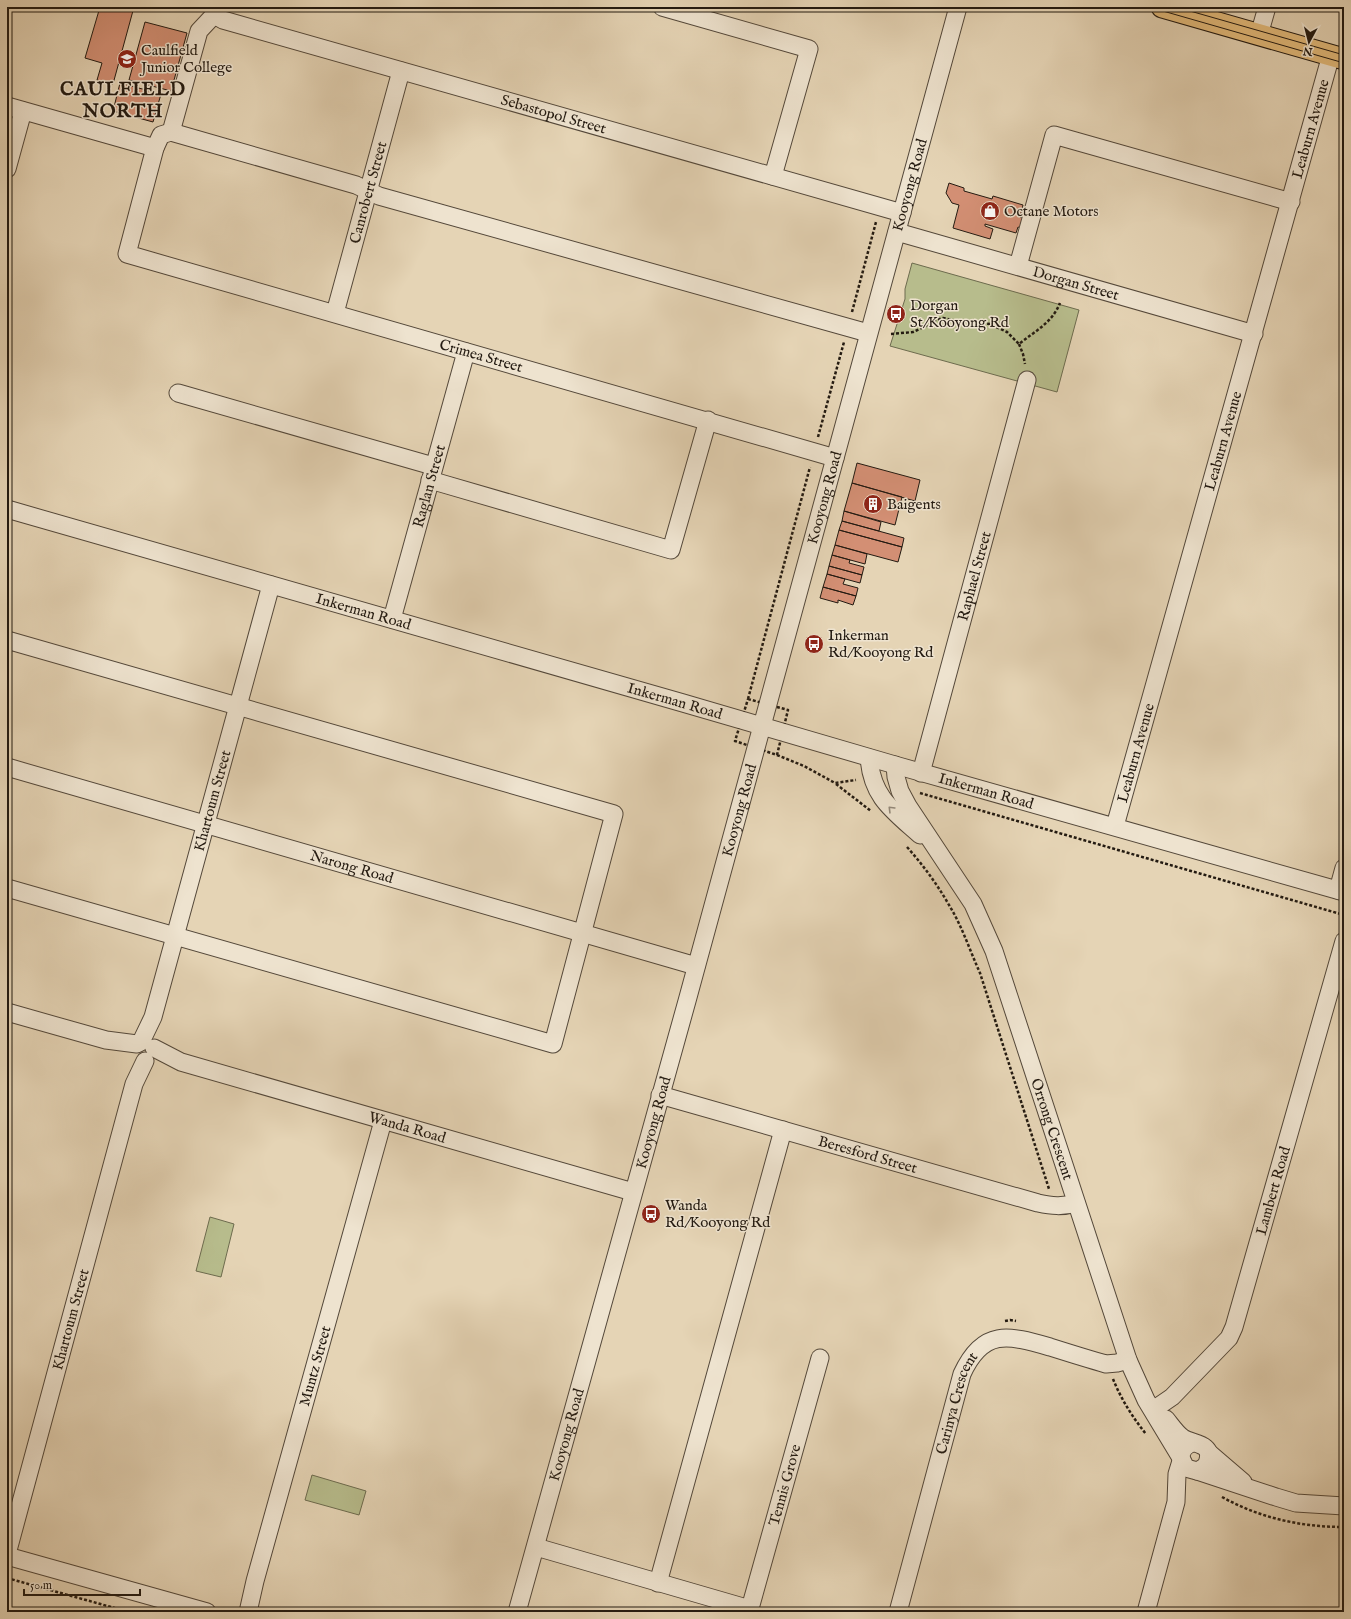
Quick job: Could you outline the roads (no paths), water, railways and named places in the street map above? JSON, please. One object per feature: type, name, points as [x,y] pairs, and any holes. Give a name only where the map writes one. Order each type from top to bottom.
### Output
[{"type":"main road","points":[[1162,7],[1338,57]]},
{"type":"street","points":[[662,7],[809,49],[773,176]]},
{"type":"street","name":"Kooyong Road","points":[[517,1612],[634,1192],[958,7]]},
{"type":"street","points":[[1259,35],[1267,7]]},
{"type":"street","points":[[171,132],[199,31],[214,11]]},
{"type":"street","name":"Sebastopol Street","points":[[214,11],[223,20],[902,212]]},
{"type":"street","name":"Leaburn Avenue","points":[[1114,826],[1291,202],[1338,57]]},
{"type":"street","name":"Canrobert Street","points":[[335,313],[401,71]]},
{"type":"street","points":[[7,106],[155,148],[161,135],[171,132],[356,185],[379,196],[868,333]]},
{"type":"street","points":[[7,169],[23,111]]},
{"type":"street","points":[[1018,266],[1054,135],[1291,202]]},
{"type":"street","name":"Crimea Street","points":[[155,148],[127,254],[708,420],[835,458]]},
{"type":"street","name":"Dorgan Street","points":[[897,232],[1254,334]]},
{"type":"street","name":"Raglan Street","points":[[392,619],[466,352]]},
{"type":"street","name":"Raphael Street","points":[[921,772],[1027,380]]},
{"type":"street","points":[[178,393],[672,550],[708,420]]},
{"type":"street","name":"Inkerman Road","points":[[7,509],[869,758],[1341,891]]},
{"type":"street","name":"Khartoum Street","points":[[7,1555],[271,585]]},
{"type":"street","points":[[7,640],[614,814],[553,1044],[7,888]]},
{"type":"street","name":"Orrong Crescent","points":[[869,758],[873,781],[885,802],[941,854]]},
{"type":"street","name":"Orrong Crescent","points":[[895,765],[898,786],[908,806],[973,904],[994,951],[1128,1360],[1140,1388],[1188,1465]]},
{"type":"street","name":"Narong Road","points":[[7,767],[696,966]]},
{"type":"street","points":[[1341,891],[1344,868]]},
{"type":"street","name":"Lambert Road","points":[[1153,1410],[1164,1404],[1172,1397],[1232,1332],[1344,941]]},
{"type":"street","name":"Wanda Road","points":[[7,1012],[634,1192]]},
{"type":"street","name":"Beresford Street","points":[[660,1095],[1056,1206],[1076,1203]]},
{"type":"street","name":"Muntz Street","points":[[248,1612],[259,1566],[383,1120]]},
{"type":"street","points":[[658,1583],[783,1130]]},
{"type":"street","name":"Carinya Crescent","points":[[898,1612],[962,1374],[967,1362],[976,1352],[985,1344],[1007,1337],[1030,1341],[1106,1364],[1128,1360]]},
{"type":"street","name":"Tennis Grove","points":[[750,1610],[820,1358]]},
{"type":"street","name":"Orrong Crescent","points":[[1153,1410],[1164,1416],[1182,1437],[1193,1443]]},
{"type":"street","points":[[1146,1612],[1176,1502],[1188,1465],[1182,1450],[1185,1446],[1193,1443],[1202,1445],[1208,1452],[1251,1488]]},
{"type":"street","points":[[1188,1465],[1206,1466],[1208,1462],[1208,1452]]},
{"type":"street","points":[[1188,1465],[1276,1497],[1296,1502],[1344,1506]]},
{"type":"street","points":[[536,1547],[750,1610]]},
{"type":"street","points":[[7,1555],[207,1612]]},
{"type":"tram line","points":[[1149,7],[1344,63]]},
{"type":"tram line","points":[[1176,7],[1344,55]]},
{"type":"place","name":"Caulfield Junior College","points":[[127,59]]},
{"type":"place","name":"Octane Motors","points":[[990,211]]},
{"type":"place","name":"Dorgan St/Kooyong Rd","points":[[896,314]]},
{"type":"place","name":"Baigents","points":[[873,504]]},
{"type":"place","name":"Inkerman Rd/Kooyong Rd","points":[[814,644]]},
{"type":"place","name":"Wanda Rd/Kooyong Rd","points":[[651,1214]]},
{"type":"district","name":"CAULFIELD NORTH","points":[[123,101]]}]
